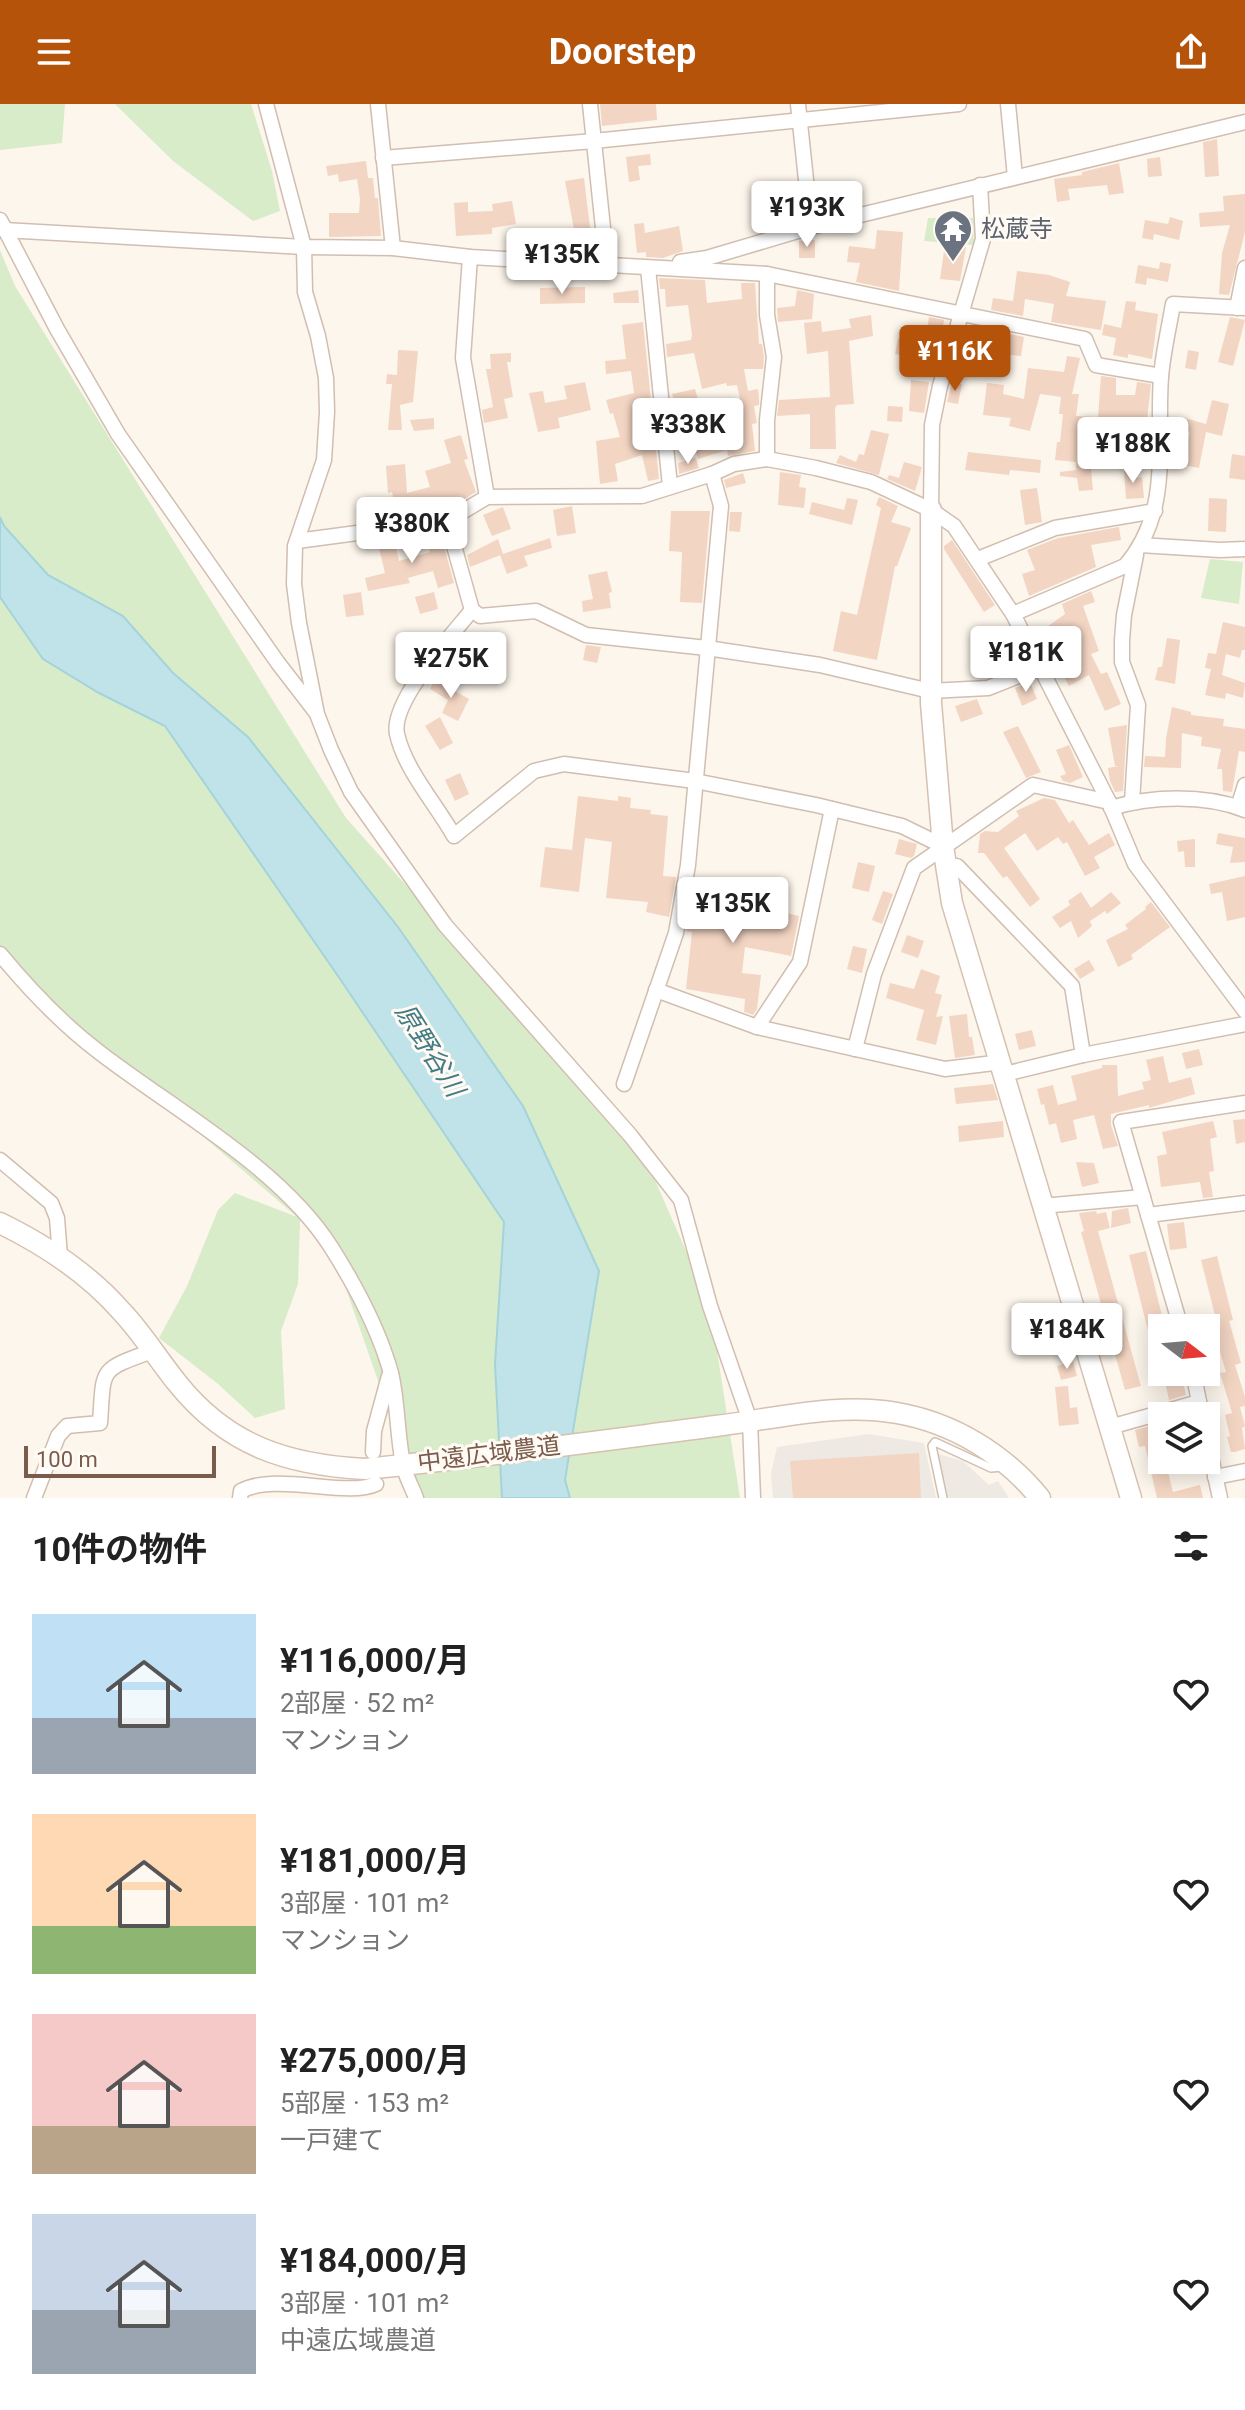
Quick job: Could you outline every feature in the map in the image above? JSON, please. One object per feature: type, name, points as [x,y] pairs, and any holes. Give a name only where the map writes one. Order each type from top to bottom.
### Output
[{"type":"street","points":[[266,104],[304,247],[305,292],[326,378],[324,460],[297,541],[294,584],[317,714],[351,792],[445,925],[630,1135],[681,1200],[742,1422],[753,1498]]},
{"type":"street","points":[[378,104],[393,248]]},
{"type":"street","points":[[590,104],[607,266]]},
{"type":"street","points":[[798,104],[811,227]]},
{"type":"street","points":[[383,158],[594,141],[959,104]]},
{"type":"street","points":[[1008,104],[1015,177]]},
{"type":"street","points":[[648,268],[707,258],[811,227],[1245,122]]},
{"type":"street","points":[[980,185],[983,239],[940,386],[932,425],[930,691],[944,856],[952,903],[1131,1498]]},
{"type":"street","points":[[2,225],[304,247],[393,248],[470,257],[767,274],[1085,339],[1096,365],[1161,376]]},
{"type":"street","points":[[2,225],[118,434],[317,714]]},
{"type":"street","points":[[470,257],[463,358],[487,497]]},
{"type":"street","points":[[648,268],[670,486]]},
{"type":"street","points":[[1132,802],[1138,705],[1122,662],[1124,615],[1138,549],[1155,511],[1159,477],[1161,376],[1173,304],[1241,308],[1245,268]]},
{"type":"street","points":[[767,274],[767,315],[774,357],[767,420],[767,459]]},
{"type":"street","points":[[297,541],[447,521],[487,497],[642,496],[734,464],[767,459],[871,482],[931,510],[954,526],[1013,614],[1110,805],[1135,864],[1245,1011]]},
{"type":"street","points":[[624,1084],[676,933],[688,865],[721,506],[712,474]]},
{"type":"street","points":[[978,559],[1055,528],[1155,511]]},
{"type":"street","points":[[447,521],[472,610],[480,616],[536,611],[586,635],[707,648],[820,665],[930,691],[988,688],[1041,667]]},
{"type":"street","points":[[1138,549],[1245,549]]},
{"type":"street","points":[[1013,614],[1125,566],[1138,549]]},
{"type":"street","points":[[472,610],[419,676],[399,711],[396,732],[409,763],[454,836],[534,771],[564,764],[695,781],[902,826],[957,866],[1072,986],[1083,1055]]},
{"type":"street","points":[[855,1049],[874,974],[914,868],[944,856],[1033,785],[1110,805],[1181,799],[1242,808],[1245,785]]},
{"type":"street","points":[[757,1027],[800,962],[832,809]]},
{"type":"street","points":[[0,954],[57,1016],[97,1051],[223,1143],[308,1214],[354,1287],[390,1371],[413,1464],[416,1498]]},
{"type":"street","points":[[656,990],[757,1027],[945,1069],[1003,1068],[1245,1024]]},
{"type":"street","points":[[1177,1314],[1121,1122],[1245,1103]]},
{"type":"street","points":[[0,1160],[51,1203],[57,1218],[60,1257]]},
{"type":"street","points":[[1042,1206],[1143,1197]]},
{"type":"street","points":[[1148,1215],[1245,1203]]},
{"type":"street","name":"中遠広域農道","points":[[0,1223],[60,1257],[115,1304],[202,1410],[225,1428],[276,1456],[306,1464],[365,1469],[742,1422],[876,1409],[900,1413],[950,1429],[1008,1464],[1040,1498]]},
{"type":"street","points":[[34,1498],[58,1436],[67,1426],[100,1423],[103,1378],[114,1365],[152,1351]]},
{"type":"street","points":[[373,1452],[374,1431],[390,1371]]},
{"type":"street","points":[[1110,1427],[1148,1419]]},
{"type":"street","points":[[1215,1477],[1245,1471]]},
{"type":"street","points":[[1214,1474],[1220,1498]]},
{"type":"street","points":[[240,1498],[241,1491],[264,1484],[311,1492],[375,1491]]},
{"type":"lane","points":[[943,1498],[933,1456],[932,1446],[935,1442],[991,1468],[1008,1464]]},
{"type":"shaded area","points":[[869,1434],[924,1443],[936,1498],[773,1498],[771,1473],[777,1447]]},
{"type":"shaded area","points":[[938,1454],[963,1461],[989,1485],[998,1481],[1009,1498],[948,1498]]},
{"type":"green space","points":[[0,104],[65,104],[62,143],[0,150]]},
{"type":"green space","points":[[115,104],[251,104],[272,171],[280,211],[253,221],[173,161]]},
{"type":"green space","points":[[928,218],[973,218],[974,245],[924,241]]},
{"type":"green space","points":[[0,250],[15,286],[346,818],[641,1148],[710,1306],[740,1498],[419,1498],[331,1246],[300,1220],[298,1284],[281,1331],[285,1409],[255,1418],[218,1384],[159,1338],[187,1286],[218,1210],[235,1193],[297,1217],[141,1083],[64,1022],[0,953]]},
{"type":"green space","points":[[1210,559],[1243,562],[1239,604],[1201,598]]},
{"type":"water","name":"原野谷川","points":[[0,517],[4,526],[48,575],[123,616],[173,673],[248,737],[398,927],[523,1106],[599,1271],[565,1480],[570,1498],[502,1498],[495,1364],[504,1222],[165,726],[99,693],[43,659],[0,597]]},
{"type":"building","points":[[600,104],[656,104],[657,120],[602,126]]},
{"type":"building","points":[[1217,139],[1219,176],[1205,177],[1203,142]]},
{"type":"building","points":[[650,154],[651,165],[638,166],[640,180],[629,182],[626,157]]},
{"type":"building","points":[[1160,157],[1162,176],[1148,177],[1147,159]]},
{"type":"building","points":[[366,161],[368,178],[373,178],[375,198],[378,198],[381,236],[329,237],[329,213],[359,213],[360,199],[357,179],[339,182],[338,174],[328,176],[326,166]]},
{"type":"building","points":[[1119,163],[1124,193],[1109,195],[1107,185],[1068,189],[1070,200],[1057,202],[1054,179],[1082,175],[1082,172]]},
{"type":"building","points":[[584,178],[591,236],[589,254],[563,252],[564,239],[576,240],[565,181]]},
{"type":"building","points":[[1245,194],[1245,232],[1229,295],[1219,294],[1222,253],[1230,225],[1200,227],[1199,213],[1224,211],[1223,196]]},
{"type":"building","points":[[512,201],[516,224],[492,228],[492,234],[456,236],[454,203],[468,202],[468,212],[493,211],[492,204]]},
{"type":"building","points":[[1170,217],[1183,221],[1179,240],[1154,234],[1153,240],[1142,238],[1145,220],[1168,224]]},
{"type":"building","points":[[644,223],[645,233],[679,226],[683,251],[663,258],[646,257],[646,252],[637,253],[634,224]]},
{"type":"building","points":[[877,230],[903,232],[899,291],[856,282],[860,263],[847,262],[849,246],[875,249]]},
{"type":"building","points":[[815,240],[815,258],[799,258],[799,241]]},
{"type":"building","name":"松蔵寺","points":[[945,244],[966,247],[960,281],[940,279]]},
{"type":"building","points":[[1160,262],[1171,264],[1168,282],[1147,278],[1146,285],[1135,283],[1138,265],[1159,269]]},
{"type":"building","points":[[1017,271],[1049,275],[1070,282],[1066,296],[1106,301],[1101,330],[1051,322],[1054,304],[1025,299],[1023,316],[991,310],[993,298],[1013,301]]},
{"type":"building","points":[[659,278],[705,280],[707,303],[742,299],[741,283],[755,283],[763,369],[744,369],[748,391],[758,389],[759,405],[754,406],[757,423],[752,424],[755,451],[728,456],[727,450],[698,459],[689,428],[683,429],[672,394],[695,389],[711,445],[733,441],[732,416],[743,414],[737,385],[727,386],[726,383],[702,389],[694,353],[667,357],[666,344],[691,340],[692,335],[688,305],[666,307],[665,289],[660,289]]},
{"type":"building","points":[[585,287],[585,303],[540,304],[540,288]]},
{"type":"building","points":[[638,290],[639,303],[614,303],[613,293]]},
{"type":"building","points":[[797,290],[814,294],[812,319],[778,322],[777,308],[795,306]]},
{"type":"building","points":[[1126,301],[1136,302],[1135,310],[1158,314],[1152,359],[1128,354],[1128,358],[1113,355],[1116,338],[1102,335],[1104,324],[1121,328]]},
{"type":"building","points":[[871,315],[873,336],[849,341],[854,404],[837,405],[835,408],[836,449],[810,449],[810,414],[777,416],[779,400],[830,397],[828,351],[807,354],[804,323],[821,321],[822,332],[851,328],[849,319]]},
{"type":"building","points":[[929,317],[944,320],[940,348],[925,347]]},
{"type":"building","points":[[1230,317],[1245,320],[1233,366],[1218,362]]},
{"type":"building","points":[[643,322],[659,479],[648,481],[642,455],[615,464],[618,481],[600,484],[596,441],[620,437],[606,400],[634,393],[631,371],[606,374],[605,361],[626,359],[622,325]]},
{"type":"building","points":[[1006,333],[1024,337],[1021,356],[1004,354]]},
{"type":"building","points":[[898,339],[922,343],[920,358],[895,354]]},
{"type":"building","points":[[398,350],[418,351],[413,402],[400,405],[402,430],[388,430],[392,384],[386,384],[387,374],[397,375]]},
{"type":"building","points":[[1188,350],[1199,352],[1196,370],[1185,368]]},
{"type":"building","points":[[975,351],[1000,355],[998,366],[974,362]]},
{"type":"building","points":[[511,353],[511,362],[507,362],[513,397],[504,399],[508,418],[484,423],[482,410],[493,407],[486,369],[491,369],[490,354]]},
{"type":"building","points":[[1067,356],[1080,358],[1072,394],[1079,394],[1076,416],[1098,417],[1101,376],[1116,378],[1116,395],[1135,395],[1137,382],[1151,384],[1148,445],[1125,443],[1125,449],[1108,448],[1108,433],[1088,433],[1085,469],[1091,469],[1093,490],[1079,491],[1077,478],[1060,476],[1060,472],[1076,470],[1076,462],[1055,460],[1063,414],[1059,414],[1061,397],[1040,394],[1030,431],[1009,426],[1011,418],[983,415],[987,383],[1004,385],[1003,394],[1024,399],[1028,368],[1064,372]]},
{"type":"building","points":[[911,380],[929,382],[924,413],[909,411]]},
{"type":"building","points":[[585,382],[591,410],[558,418],[560,428],[538,432],[529,393],[543,391],[545,403],[567,399],[564,386]]},
{"type":"building","points":[[952,382],[962,384],[958,404],[947,402]]},
{"type":"building","points":[[1212,400],[1229,404],[1222,436],[1206,432],[1199,468],[1183,465],[1190,432],[1179,429],[1181,417],[1206,424]]},
{"type":"building","points":[[888,406],[903,407],[902,422],[887,421]]},
{"type":"building","points":[[434,418],[434,429],[414,431],[410,420]]},
{"type":"building","points":[[871,430],[889,434],[879,475],[836,463],[840,455],[856,462],[859,454],[864,455]]},
{"type":"building","points":[[461,435],[468,459],[464,460],[476,492],[444,511],[397,518],[392,492],[388,493],[386,466],[405,464],[407,493],[430,487],[425,471],[451,463],[444,440]]},
{"type":"building","points":[[968,452],[1041,460],[1040,473],[1010,470],[1009,475],[965,470]]},
{"type":"building","points":[[1232,454],[1245,456],[1245,480],[1229,478]]},
{"type":"building","points":[[696,458],[699,468],[679,474],[678,463]]},
{"type":"building","points":[[904,462],[922,467],[915,491],[887,479],[889,475],[899,478]]},
{"type":"building","points":[[1136,470],[1137,478],[1142,477],[1144,498],[1126,499],[1124,471]]},
{"type":"building","points":[[780,472],[801,475],[799,487],[806,488],[804,508],[778,505]]},
{"type":"building","points":[[743,473],[746,483],[726,488],[724,480]]},
{"type":"building","points":[[1037,488],[1042,522],[1025,525],[1020,490]]},
{"type":"building","points":[[879,497],[898,506],[891,522],[911,528],[895,566],[877,660],[833,651],[841,611],[857,615],[881,508],[876,505]]},
{"type":"building","points":[[847,498],[858,500],[852,525],[809,514],[812,502],[844,510]]},
{"type":"building","points":[[1209,498],[1227,499],[1226,532],[1208,531]]},
{"type":"building","points":[[572,506],[576,533],[557,536],[553,510]]},
{"type":"building","points":[[503,507],[511,529],[492,536],[483,515]]},
{"type":"building","points":[[671,511],[710,511],[702,603],[680,602],[682,552],[669,551]]},
{"type":"building","points":[[730,512],[742,512],[740,532],[729,531]]},
{"type":"building","points":[[1119,527],[1121,540],[1091,545],[1096,567],[1029,596],[1022,574],[1035,570],[1027,550],[1058,538]]},
{"type":"building","points":[[440,532],[454,583],[438,588],[433,571],[408,578],[410,583],[368,591],[365,578],[385,573],[377,540],[394,538],[399,561],[430,552],[425,535]]},
{"type":"building","points":[[550,538],[552,548],[524,556],[528,566],[507,574],[500,555]]},
{"type":"building","points":[[498,539],[503,554],[470,567],[467,555]]},
{"type":"building","points":[[952,540],[995,605],[984,612],[944,549]]},
{"type":"building","points":[[607,571],[612,592],[609,593],[611,608],[583,612],[582,601],[593,599],[588,575]]},
{"type":"building","points":[[1091,591],[1095,602],[1083,606],[1099,651],[1091,654],[1101,674],[1107,672],[1121,704],[1105,711],[1089,675],[1069,686],[1063,675],[1081,665],[1068,629],[1047,643],[1040,632],[1065,614],[1062,604]]},
{"type":"building","points":[[361,592],[364,615],[346,617],[343,595]]},
{"type":"building","points":[[434,592],[438,609],[420,614],[415,597]]},
{"type":"building","points":[[1223,622],[1245,627],[1245,650],[1242,650],[1240,658],[1226,654],[1222,675],[1245,683],[1243,698],[1226,693],[1225,699],[1205,695],[1211,669],[1205,668],[1208,653],[1216,654]]},
{"type":"building","points":[[1167,638],[1180,640],[1175,684],[1155,680],[1158,667],[1162,667]]},
{"type":"building","points":[[586,645],[601,647],[597,663],[583,660]]},
{"type":"building","points":[[435,680],[469,699],[458,721],[442,713],[448,700],[430,689]]},
{"type":"building","points":[[1030,682],[1037,699],[1022,706],[1015,688]]},
{"type":"building","points":[[977,699],[983,714],[961,722],[955,706]]},
{"type":"building","points":[[1172,707],[1191,712],[1191,715],[1224,719],[1223,726],[1245,729],[1245,752],[1239,751],[1232,792],[1223,791],[1222,769],[1217,769],[1221,749],[1201,746],[1202,737],[1182,733],[1181,768],[1144,767],[1145,756],[1165,757]]},
{"type":"building","points":[[440,717],[453,743],[440,750],[425,726]]},
{"type":"building","points":[[1127,725],[1123,791],[1115,792],[1108,768],[1119,766],[1115,766],[1108,728]]},
{"type":"building","points":[[1018,726],[1041,772],[1026,778],[1003,732]]},
{"type":"building","points":[[1069,745],[1083,777],[1070,783],[1060,776],[1066,774],[1056,750]]},
{"type":"building","points":[[460,773],[469,794],[455,801],[445,780]]},
{"type":"building","points":[[578,796],[618,801],[618,796],[631,798],[630,808],[668,816],[663,876],[676,877],[669,917],[646,912],[648,902],[606,898],[612,842],[585,838],[579,892],[540,887],[545,847],[572,850]]},
{"type":"building","points":[[1044,798],[1055,800],[1069,823],[1073,820],[1089,845],[1109,833],[1115,845],[1094,857],[1100,868],[1085,876],[1067,842],[1063,844],[1058,837],[1037,851],[1025,833],[1004,848],[1040,899],[1030,907],[1007,876],[1003,878],[984,853],[978,853],[980,834],[985,831],[998,832],[1019,816],[1016,811]]},
{"type":"building","points":[[1218,833],[1245,838],[1245,862],[1230,863],[1233,847],[1216,844]]},
{"type":"building","points":[[899,839],[917,844],[914,856],[895,854]]},
{"type":"building","points":[[1195,839],[1195,867],[1185,867],[1184,851],[1178,852],[1177,841]]},
{"type":"building","points":[[858,862],[875,866],[869,892],[852,888]]},
{"type":"building","points":[[1245,876],[1245,917],[1227,921],[1222,892],[1211,894],[1209,884]]},
{"type":"building","points":[[694,891],[799,916],[791,956],[745,947],[742,973],[761,975],[757,1009],[753,1015],[744,1012],[745,999],[686,989],[692,932],[686,931]]},
{"type":"building","points":[[883,891],[893,894],[882,924],[872,920]]},
{"type":"building","points":[[1081,892],[1091,908],[1111,892],[1121,903],[1107,914],[1105,911],[1090,921],[1092,926],[1078,938],[1071,921],[1060,928],[1052,917],[1070,905],[1068,901]]},
{"type":"building","points":[[1151,902],[1170,927],[1131,955],[1133,959],[1118,967],[1106,940],[1128,929],[1125,925]]},
{"type":"building","points":[[907,935],[924,941],[918,958],[901,952]]},
{"type":"building","points":[[853,946],[867,949],[862,973],[847,969]]},
{"type":"building","points":[[1089,960],[1095,970],[1080,979],[1074,969]]},
{"type":"building","points":[[921,969],[940,976],[935,993],[942,995],[936,1017],[943,1016],[936,1045],[916,1040],[924,1010],[886,998],[890,983],[914,989]]},
{"type":"building","points":[[967,1014],[969,1037],[972,1037],[975,1055],[955,1058],[949,1016]]},
{"type":"building","points":[[1032,1030],[1036,1046],[1019,1050],[1015,1034]]},
{"type":"building","points":[[1199,1049],[1203,1065],[1186,1069],[1182,1053]]},
{"type":"building","points":[[1163,1056],[1169,1083],[1191,1077],[1195,1094],[1149,1108],[1149,1105],[1111,1114],[1118,1146],[1103,1149],[1094,1115],[1073,1120],[1077,1139],[1061,1143],[1056,1123],[1049,1125],[1037,1089],[1053,1085],[1058,1105],[1077,1100],[1071,1076],[1102,1068],[1102,1065],[1117,1065],[1118,1096],[1144,1089],[1142,1082],[1151,1080],[1146,1060]]},
{"type":"building","points":[[993,1084],[998,1100],[956,1104],[954,1088]]},
{"type":"building","points":[[1245,1119],[1245,1142],[1236,1144],[1233,1120]]},
{"type":"building","points":[[1003,1121],[1004,1137],[959,1142],[958,1126]]},
{"type":"building","points":[[1213,1121],[1217,1137],[1210,1139],[1214,1171],[1209,1172],[1213,1197],[1203,1198],[1200,1182],[1161,1187],[1157,1156],[1167,1154],[1162,1132]]},
{"type":"building","points":[[1076,1162],[1094,1163],[1099,1183],[1082,1187]]},
{"type":"building","points":[[1128,1208],[1131,1223],[1111,1228],[1112,1211]]},
{"type":"building","points":[[1096,1211],[1097,1214],[1106,1212],[1110,1228],[1098,1231],[1141,1386],[1125,1390],[1081,1232],[1084,1231],[1079,1213]]},
{"type":"building","points":[[1184,1222],[1187,1248],[1170,1250],[1167,1224]]},
{"type":"building","points":[[1146,1251],[1162,1314],[1148,1314],[1148,1331],[1129,1255]]},
{"type":"building","points":[[1217,1256],[1233,1320],[1229,1321],[1241,1363],[1235,1365],[1245,1397],[1245,1406],[1240,1407],[1245,1426],[1242,1428],[1245,1449],[1235,1452],[1231,1452],[1227,1437],[1230,1436],[1225,1415],[1232,1413],[1220,1373],[1226,1372],[1220,1352],[1220,1314],[1215,1314],[1201,1260]]},
{"type":"building","points":[[1073,1362],[1077,1376],[1061,1380],[1057,1366]]},
{"type":"building","points":[[1068,1386],[1070,1408],[1077,1407],[1079,1424],[1059,1426],[1055,1387]]},
{"type":"building","points":[[1166,1386],[1184,1386],[1186,1395],[1169,1400]]},
{"type":"building","points":[[1148,1426],[1148,1459],[1145,1446],[1139,1447],[1135,1430]]},
{"type":"building","points":[[919,1453],[921,1498],[793,1498],[790,1461]]},
{"type":"building","points":[[1151,1474],[1168,1474],[1173,1492],[1200,1485],[1203,1498],[1157,1498]]},
{"type":"place","name":"松蔵寺","points":[[953,263]]}]
